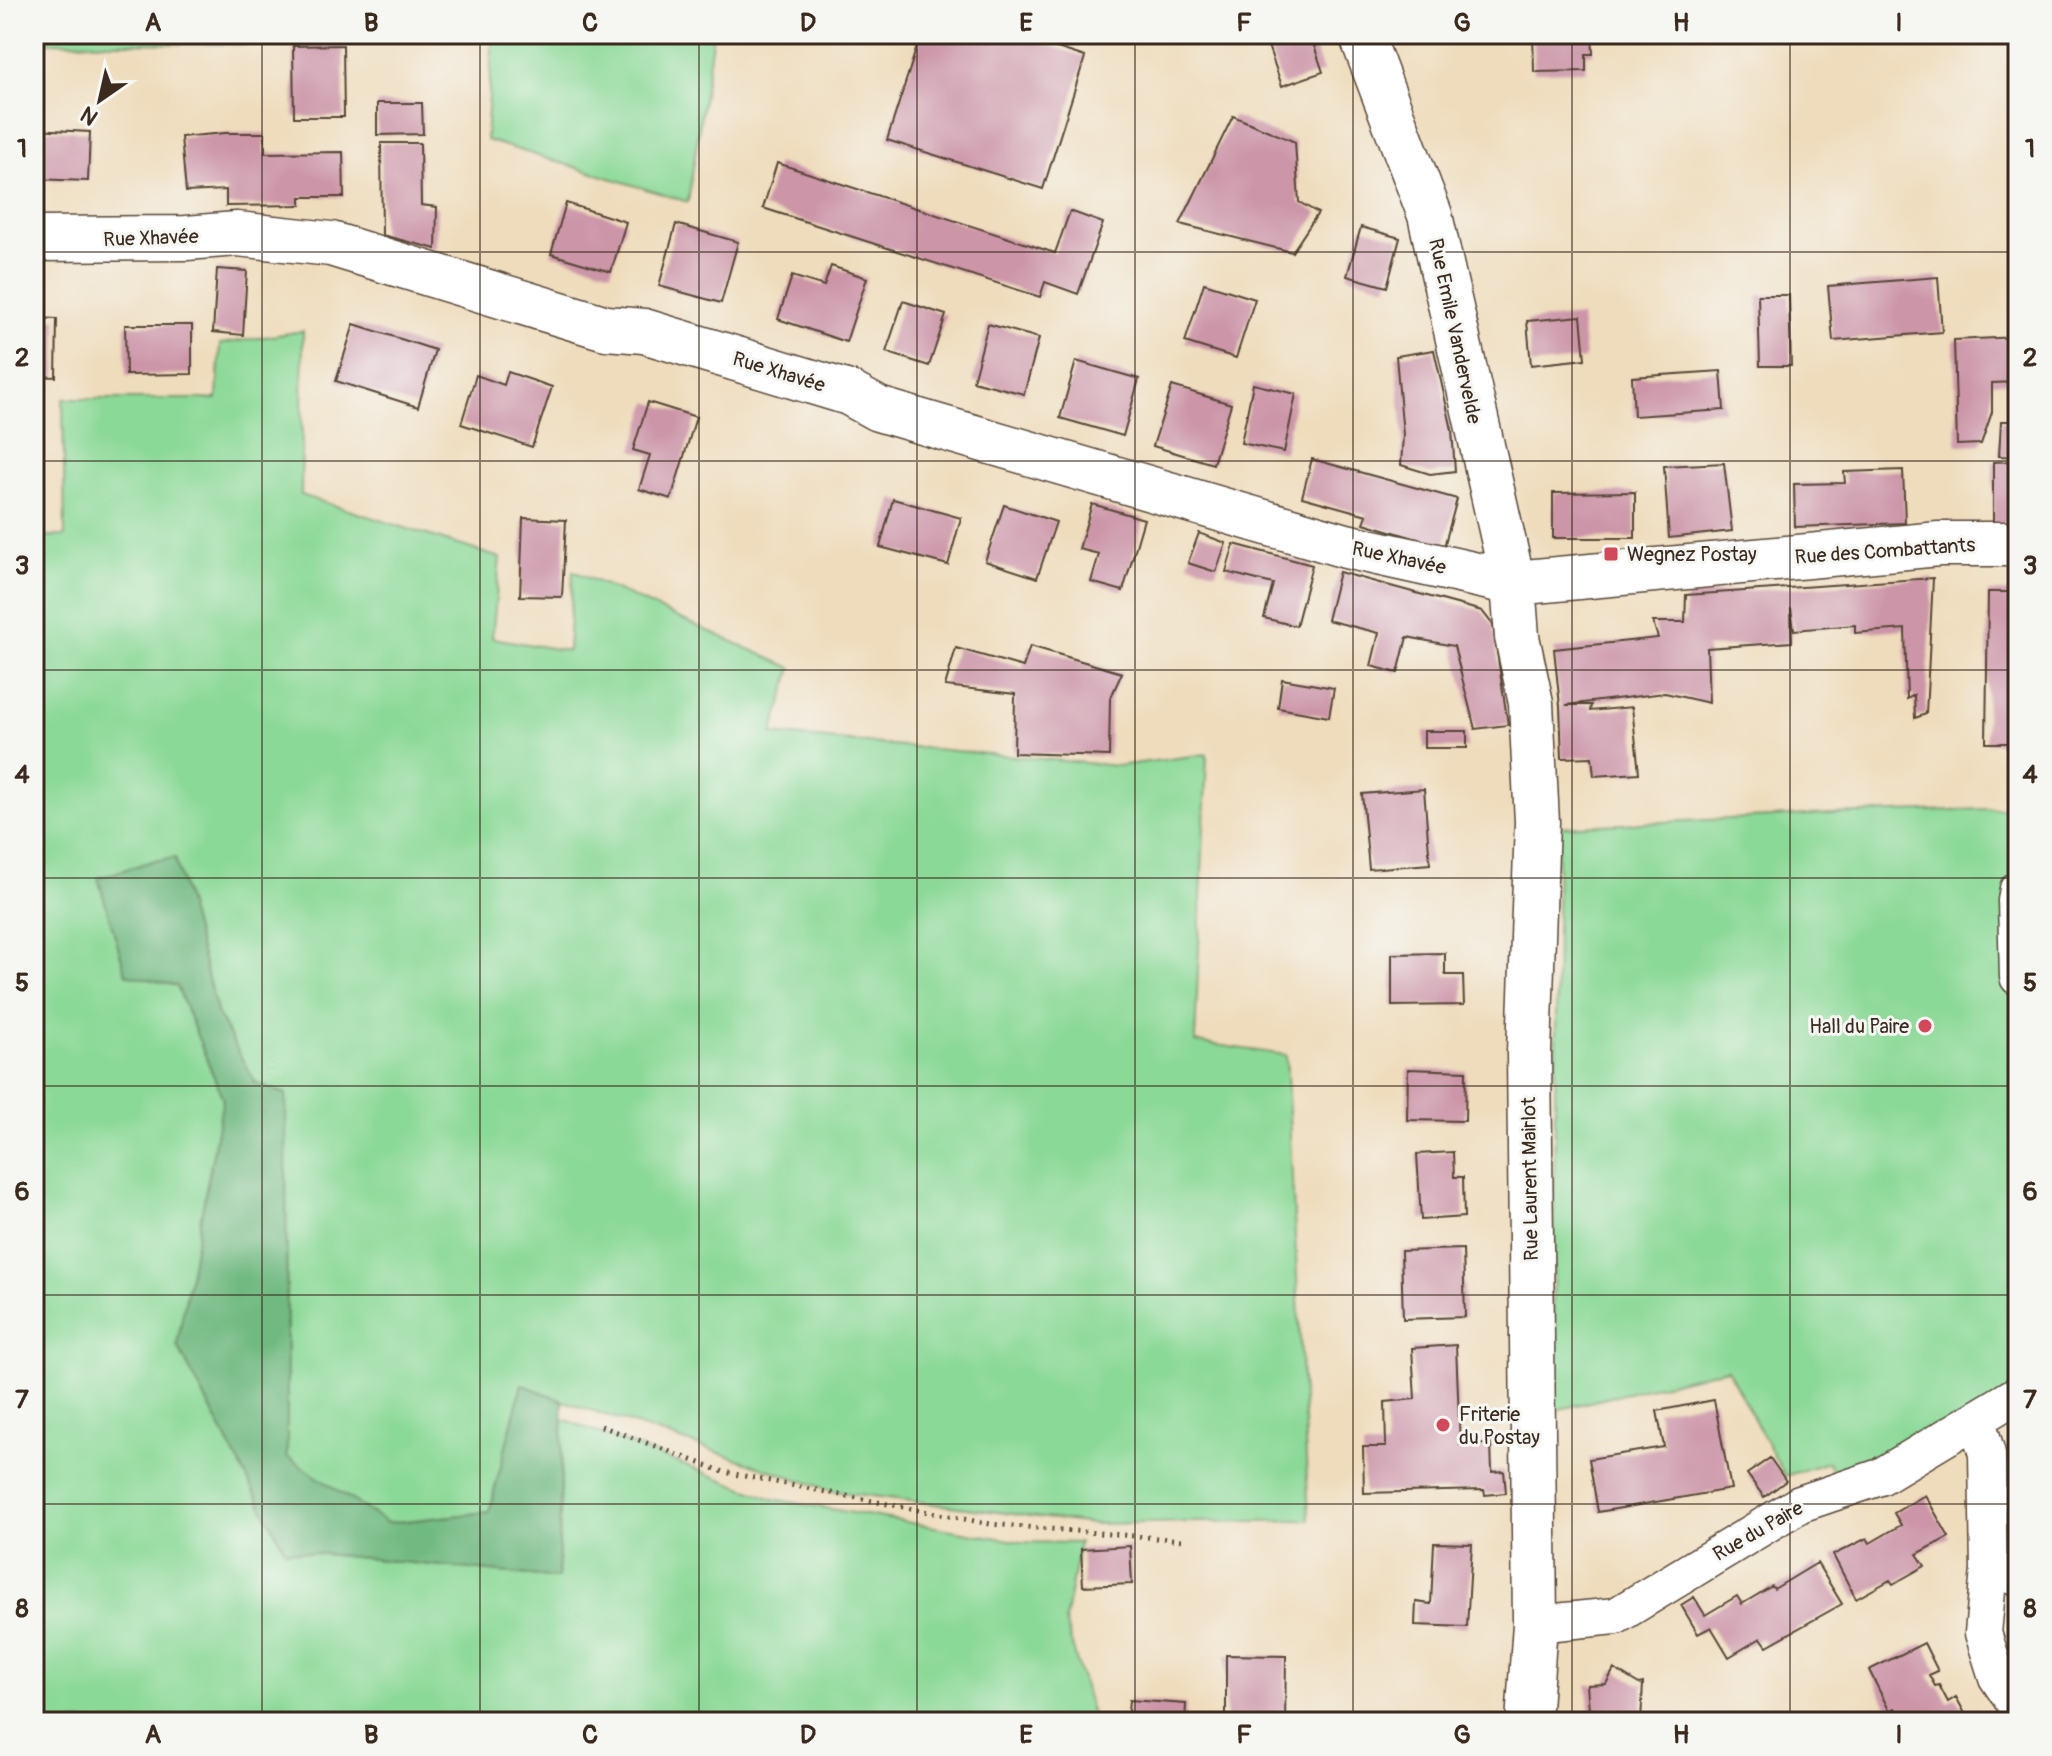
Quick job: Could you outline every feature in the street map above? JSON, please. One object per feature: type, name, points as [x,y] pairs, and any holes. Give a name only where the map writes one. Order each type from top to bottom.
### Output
[{"type":"street","name":"Rue Emile Vandervelde","points":[[1361,34],[1430,215],[1513,583],[1517,637]]},
{"type":"street","name":"Rue Xhavée","points":[[34,239],[186,238],[237,234],[331,244],[606,328],[644,331],[849,393],[878,409],[1346,546],[1513,583]]},
{"type":"street","name":"Rue des Combattants","points":[[1513,583],[1939,544],[2018,544]]},
{"type":"street","name":"Rue Laurent Mairlot","points":[[1517,637],[1531,703],[1537,822],[1529,1053],[1535,1624],[1528,1722]]},
{"type":"street","points":[[2018,889],[2018,977]]},
{"type":"street","name":"Rue du Paire","points":[[1535,1624],[1616,1616],[1800,1504],[1880,1477],[2018,1394]]},
{"type":"street","points":[[1977,1420],[1987,1454],[2003,1574],[1983,1633],[1997,1677],[2018,1708]]},
{"type":"path","points":[[601,1426],[724,1472],[927,1512],[990,1524],[1182,1540]]},
{"type":"green space","points":[[34,34],[295,34],[294,45],[34,42]]},
{"type":"green space","points":[[493,34],[713,34],[688,202],[486,140]]},
{"type":"green space","points":[[303,331],[301,495],[500,558],[492,638],[568,651],[573,571],[792,668],[772,734],[1118,766],[1207,754],[1195,1042],[1286,1055],[1309,1520],[1092,1524],[833,1491],[564,1401],[522,1384],[489,1512],[387,1523],[287,1457],[286,1094],[255,1083],[218,1015],[175,858],[152,861],[99,879],[126,974],[177,986],[223,1099],[177,1345],[285,1550],[558,1578],[563,1419],[773,1499],[1021,1542],[1079,1543],[1065,1621],[1094,1722],[558,1722],[527,1716],[523,1722],[34,1722],[34,537],[65,536],[63,399],[217,399],[220,344]]},
{"type":"green space","points":[[2018,808],[2018,1394],[1880,1477],[1834,1474],[1828,1462],[1785,1476],[1727,1369],[1552,1411],[1558,827]]},
{"type":"green space","points":[[175,858],[218,1015],[255,1083],[286,1094],[287,1457],[387,1523],[489,1512],[522,1384],[563,1401],[558,1578],[285,1550],[177,1345],[223,1099],[177,986],[126,974],[98,878],[152,861]]},
{"type":"building","points":[[921,34],[1014,34],[1085,57],[1043,189],[887,140]]},
{"type":"building","points":[[1264,34],[1310,34],[1323,72],[1282,86]]},
{"type":"building","points":[[1533,34],[1592,34],[1593,54],[1586,54],[1586,71],[1534,72]]},
{"type":"building","points":[[343,45],[344,117],[294,117],[293,46]]},
{"type":"building","points":[[377,103],[422,103],[423,134],[377,135]]},
{"type":"building","points":[[1233,116],[1295,142],[1299,202],[1318,213],[1292,252],[1180,224]]},
{"type":"building","points":[[34,129],[90,132],[88,181],[34,179]]},
{"type":"building","points":[[265,133],[265,153],[343,152],[344,197],[301,197],[301,205],[226,206],[226,190],[186,192],[181,137]]},
{"type":"building","points":[[381,143],[420,143],[421,205],[437,207],[436,249],[382,235]]},
{"type":"building","points":[[777,163],[1055,253],[1070,211],[1103,223],[1078,294],[1045,282],[1040,297],[763,208]]},
{"type":"building","points":[[566,203],[626,222],[611,272],[551,254]]},
{"type":"building","points":[[676,224],[738,242],[721,303],[659,286]]},
{"type":"building","points":[[1361,227],[1400,238],[1387,287],[1347,276]]},
{"type":"building","points":[[831,266],[867,278],[846,342],[778,319],[792,276],[824,286]]},
{"type":"building","points":[[217,269],[247,271],[243,335],[213,332]]},
{"type":"building","points":[[1938,277],[1942,332],[1833,341],[1828,286]]},
{"type":"building","points":[[1204,283],[1255,299],[1236,358],[1185,342]]},
{"type":"building","points":[[1758,295],[1789,295],[1791,366],[1760,366]]},
{"type":"building","points":[[903,301],[946,315],[929,366],[886,352]]},
{"type":"building","points":[[1581,316],[1585,359],[1531,365],[1527,321]]},
{"type":"building","points":[[34,318],[57,319],[56,377],[34,376]]},
{"type":"building","points":[[354,324],[435,350],[418,407],[336,381]]},
{"type":"building","points":[[988,324],[1039,338],[1024,394],[973,381]]},
{"type":"building","points":[[125,325],[192,325],[192,374],[126,375]]},
{"type":"building","points":[[2018,337],[2018,382],[1992,383],[1992,412],[1981,444],[1957,445],[1954,340]]},
{"type":"building","points":[[1434,350],[1452,430],[1455,471],[1430,474],[1401,465],[1403,435],[1396,356]]},
{"type":"building","points":[[1076,361],[1139,379],[1123,436],[1060,418]]},
{"type":"building","points":[[1721,371],[1724,410],[1634,416],[1632,377]]},
{"type":"building","points":[[508,372],[552,387],[532,447],[461,424],[476,375],[504,385]]},
{"type":"building","points":[[1253,384],[1296,394],[1284,452],[1241,443]]},
{"type":"building","points":[[1172,386],[1231,404],[1213,464],[1153,446]]},
{"type":"building","points":[[648,402],[696,417],[671,499],[639,489],[650,455],[633,450]]},
{"type":"building","points":[[2001,421],[2018,421],[2018,457],[1999,456]]},
{"type":"building","points":[[1312,459],[1457,499],[1444,547],[1364,523],[1367,515],[1302,497]]},
{"type":"building","points":[[2018,461],[2018,524],[1993,524],[1993,462]]},
{"type":"building","points":[[1724,463],[1732,531],[1669,538],[1664,466]]},
{"type":"building","points":[[1903,470],[1905,523],[1795,527],[1794,484],[1845,483],[1844,472]]},
{"type":"building","points":[[1635,492],[1635,538],[1553,538],[1553,493]]},
{"type":"building","points":[[893,499],[961,518],[948,565],[880,547]]},
{"type":"building","points":[[1092,504],[1144,519],[1123,591],[1091,582],[1099,554],[1079,549]]},
{"type":"building","points":[[1004,505],[1056,522],[1037,578],[985,561]]},
{"type":"building","points":[[523,518],[566,520],[562,597],[520,596]]},
{"type":"building","points":[[1199,533],[1226,543],[1216,572],[1188,563]]},
{"type":"building","points":[[1234,544],[1312,565],[1296,626],[1264,618],[1273,584],[1226,572]]},
{"type":"building","points":[[1339,572],[1482,611],[1493,625],[1508,725],[1475,729],[1454,646],[1407,637],[1398,673],[1371,666],[1379,633],[1327,620]]},
{"type":"building","points":[[1933,578],[1926,714],[1915,718],[1914,695],[1907,699],[1905,629],[1855,633],[1855,625],[1794,630],[1791,608],[1792,642],[1707,648],[1709,703],[1665,693],[1566,705],[1591,705],[1590,711],[1632,707],[1639,773],[1594,776],[1592,757],[1562,758],[1554,649],[1658,638],[1653,622],[1685,622],[1686,595]]},
{"type":"building","points":[[1988,592],[2018,592],[2018,743],[1986,743]]},
{"type":"building","points":[[1030,646],[1122,673],[1110,699],[1109,756],[1014,753],[1015,694],[945,686],[956,648],[1023,667]]},
{"type":"building","points":[[1282,679],[1334,688],[1329,717],[1278,708]]},
{"type":"building","points":[[1424,731],[1467,731],[1467,748],[1424,748]]},
{"type":"building","points":[[1424,789],[1430,864],[1369,869],[1362,794]]},
{"type":"building","points":[[1445,953],[1445,975],[1463,975],[1464,1005],[1392,1006],[1392,954]]},
{"type":"building","points":[[1408,1069],[1466,1071],[1465,1121],[1407,1120]]},
{"type":"building","points":[[1453,1152],[1454,1177],[1463,1177],[1464,1217],[1421,1220],[1417,1154]]},
{"type":"building","points":[[1463,1249],[1465,1317],[1403,1319],[1401,1251]]},
{"type":"building","points":[[1456,1345],[1460,1445],[1491,1444],[1492,1472],[1504,1471],[1506,1493],[1485,1495],[1484,1490],[1364,1493],[1363,1447],[1386,1447],[1385,1402],[1415,1399],[1412,1348]]},
{"type":"building","points":[[1714,1400],[1731,1489],[1598,1512],[1589,1459],[1664,1447],[1657,1411]]},
{"type":"building","points":[[1770,1458],[1786,1481],[1764,1497],[1747,1474]]},
{"type":"building","points":[[1925,1495],[1949,1537],[1917,1554],[1925,1566],[1893,1584],[1890,1580],[1856,1599],[1833,1555],[1867,1538],[1870,1543],[1901,1525],[1894,1513]]},
{"type":"building","points":[[1434,1543],[1472,1544],[1467,1627],[1415,1625],[1416,1602],[1431,1604]]},
{"type":"building","points":[[1130,1546],[1132,1584],[1083,1586],[1081,1549]]},
{"type":"building","points":[[1817,1563],[1842,1604],[1767,1646],[1761,1638],[1729,1657],[1711,1627],[1698,1634],[1681,1605],[1694,1597],[1705,1615],[1737,1596],[1742,1604]]},
{"type":"building","points":[[1924,1643],[1938,1671],[1929,1675],[1935,1686],[1939,1685],[1948,1702],[1956,1697],[1969,1721],[1975,1718],[1977,1722],[1902,1722],[1895,1708],[1890,1712],[1869,1670]]},
{"type":"building","points":[[1226,1655],[1286,1656],[1285,1722],[1226,1722]]},
{"type":"building","points":[[1614,1669],[1639,1684],[1643,1683],[1641,1722],[1590,1722],[1587,1685],[1606,1684]]},
{"type":"building","points":[[1129,1700],[1186,1704],[1185,1722],[1127,1722]]},
{"type":"place","name":"Wegnez Postay","points":[[1611,554]]},
{"type":"place","name":"Hall du Paire","points":[[1925,1026]]},
{"type":"place","name":"Friterie du Postay","points":[[1443,1425]]}]
